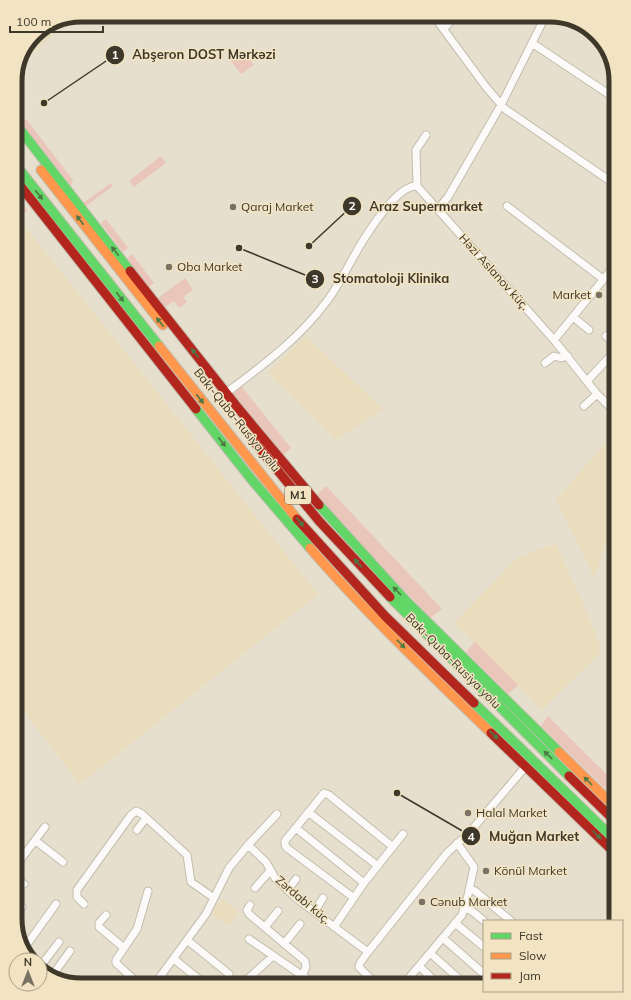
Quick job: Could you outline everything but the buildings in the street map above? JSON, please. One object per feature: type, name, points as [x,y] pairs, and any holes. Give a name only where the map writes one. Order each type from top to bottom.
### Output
[{"type":"highway","points":[[22,131],[226,393],[282,462],[379,572],[458,653],[609,801]]},
{"type":"highway","name":"Bakı-Quba-Rusiya yolu","points":[[22,145],[204,379],[319,521],[410,617],[609,815]]},
{"type":"highway","name":"Bakı-Quba-Rusiya yolu","points":[[22,173],[307,531],[385,616],[609,834]]},
{"type":"highway","points":[[22,188],[252,480],[315,554],[432,676],[609,847]]},
{"type":"street","points":[[438,22],[501,105],[609,180]]},
{"type":"street","points":[[444,29],[450,22]]},
{"type":"street","points":[[438,209],[448,197],[501,105],[542,22]]},
{"type":"street","points":[[532,43],[609,94]]},
{"type":"street","points":[[226,393],[269,361],[298,335],[328,300],[354,253],[377,220],[408,187],[416,186],[416,150],[426,135]]},
{"type":"street","name":"Həzi Aslanov küç.","points":[[416,186],[554,340],[588,380],[597,394],[609,406]]},
{"type":"street","points":[[507,206],[603,279]]},
{"type":"street","points":[[554,340],[603,279],[609,276]]},
{"type":"street","points":[[573,317],[589,330]]},
{"type":"street","points":[[606,336],[609,339]]},
{"type":"street","points":[[545,363],[554,356],[561,358],[568,356]]},
{"type":"street","points":[[588,380],[609,358]]},
{"type":"street","points":[[584,406],[597,394]]},
{"type":"street","points":[[370,978],[359,967],[360,963],[368,952],[439,862],[469,833],[526,766]]},
{"type":"street","points":[[354,898],[284,845],[285,841],[321,794],[326,793],[393,846]]},
{"type":"street","points":[[84,904],[76,894],[81,882],[133,813],[139,812],[187,855],[191,882],[214,898]]},
{"type":"street","points":[[308,812],[378,866]]},
{"type":"street","points":[[159,978],[206,914],[229,868],[277,814]]},
{"type":"street","points":[[137,830],[146,818]]},
{"type":"street","points":[[22,858],[45,828]]},
{"type":"street","points":[[296,828],[364,883]]},
{"type":"street","points":[[334,927],[364,883],[403,834]]},
{"type":"street","points":[[36,840],[63,862]]},
{"type":"street","points":[[409,978],[455,923],[465,908],[474,867],[457,843]]},
{"type":"street","name":"Zərdabi küç.","points":[[248,846],[266,862],[270,871],[288,890],[314,912],[368,952]]},
{"type":"street","points":[[255,888],[270,871]]},
{"type":"street","points":[[288,890],[296,879]]},
{"type":"street","points":[[470,889],[475,891],[510,920]]},
{"type":"street","points":[[132,978],[116,963],[139,924],[148,891]]},
{"type":"street","points":[[314,912],[323,898]]},
{"type":"street","points":[[27,944],[56,904]]},
{"type":"street","points":[[250,905],[247,912],[306,963],[302,976]]},
{"type":"street","points":[[465,908],[472,911],[483,920]]},
{"type":"street","points":[[266,927],[278,911]]},
{"type":"street","points":[[106,915],[99,927],[124,948]]},
{"type":"street","points":[[455,923],[483,946]]},
{"type":"street","points":[[284,944],[300,924]]},
{"type":"street","points":[[443,938],[483,973]]},
{"type":"street","points":[[249,939],[305,978]]},
{"type":"street","points":[[187,940],[230,974]]},
{"type":"street","points":[[48,957],[59,942]]},
{"type":"street","points":[[55,972],[70,951]]},
{"type":"street","points":[[430,953],[458,978]]},
{"type":"street","points":[[249,978],[273,956]]},
{"type":"street","points":[[174,959],[197,978]]},
{"type":"street","points":[[419,966],[432,978]]},
{"type":"shaded area","points":[[64,24],[25,60],[39,39],[58,26]]},
{"type":"shaded area","points":[[244,51],[254,65],[241,74],[231,61]]},
{"type":"shaded area","points":[[22,120],[27,120],[73,180],[71,186],[22,124]]},
{"type":"shaded area","points":[[161,156],[166,163],[134,187],[129,181]]},
{"type":"shaded area","points":[[111,183],[113,186],[86,206],[83,203]]},
{"type":"shaded area","points":[[22,202],[27,210],[22,216]]},
{"type":"shaded area","points":[[106,219],[128,248],[123,252],[101,223]]},
{"type":"shaded area","points":[[22,223],[318,594],[80,784],[22,709]]},
{"type":"shaded area","points":[[132,254],[154,283],[149,287],[127,258]]},
{"type":"shaded area","points":[[185,278],[193,290],[183,297],[187,302],[179,308],[174,301],[165,307],[158,298]]},
{"type":"shaded area","points":[[305,336],[383,409],[336,440],[268,373]]},
{"type":"shaded area","points":[[241,386],[291,448],[283,455],[233,394]]},
{"type":"shaded area","points":[[609,439],[609,535],[594,577],[556,500]]},
{"type":"shaded area","points":[[326,486],[442,609],[430,618],[316,496]]},
{"type":"shaded area","points":[[556,543],[596,634],[600,648],[598,655],[542,710],[454,623],[517,558]]},
{"type":"shaded area","points":[[475,642],[518,685],[508,694],[466,652]]},
{"type":"shaded area","points":[[548,716],[609,777],[609,792],[541,726]]},
{"type":"shaded area","points":[[222,899],[239,912],[228,926],[211,913]]},
{"type":"traffic: fast","points":[[22,132],[130,271]]},
{"type":"traffic: fast","points":[[22,173],[159,346]]},
{"type":"traffic: fast","points":[[196,409],[252,480],[310,548]]},
{"type":"traffic: fast","points":[[319,505],[407,602],[559,752]]},
{"type":"traffic: fast","points":[[390,597],[569,776]]},
{"type":"traffic: fast","points":[[474,703],[609,834]]},
{"type":"traffic: slow","points":[[41,170],[163,325]]},
{"type":"traffic: slow","points":[[159,346],[297,519]]},
{"type":"traffic: slow","points":[[310,548],[331,572],[421,665],[491,733]]},
{"type":"traffic: slow","points":[[559,752],[609,801]]},
{"type":"traffic: jam","points":[[22,188],[196,409]]},
{"type":"traffic: jam","points":[[130,271],[238,408],[319,505]]},
{"type":"traffic: jam","points":[[252,439],[319,521],[390,597]]},
{"type":"traffic: jam","points":[[297,519],[385,616],[474,703]]},
{"type":"traffic: jam","points":[[491,733],[609,847]]},
{"type":"traffic: jam","points":[[569,776],[609,815]]},
{"type":"place","name":"Abşeron DOST Mərkəzi","points":[[44,103]]},
{"type":"place","name":"Qaraj Market","points":[[233,207]]},
{"type":"place","name":"Araz Supermarket","points":[[309,246]]},
{"type":"place","name":"Stomatoloji Klinika","points":[[239,248]]},
{"type":"place","name":"Oba Market","points":[[169,267]]},
{"type":"place","name":"Market","points":[[599,295]]},
{"type":"place","name":"Muğan Market","points":[[397,793]]},
{"type":"place","name":"Halal Market","points":[[468,813]]},
{"type":"place","name":"Könül Market","points":[[486,871]]},
{"type":"place","name":"Cənub Market","points":[[422,902]]}]
